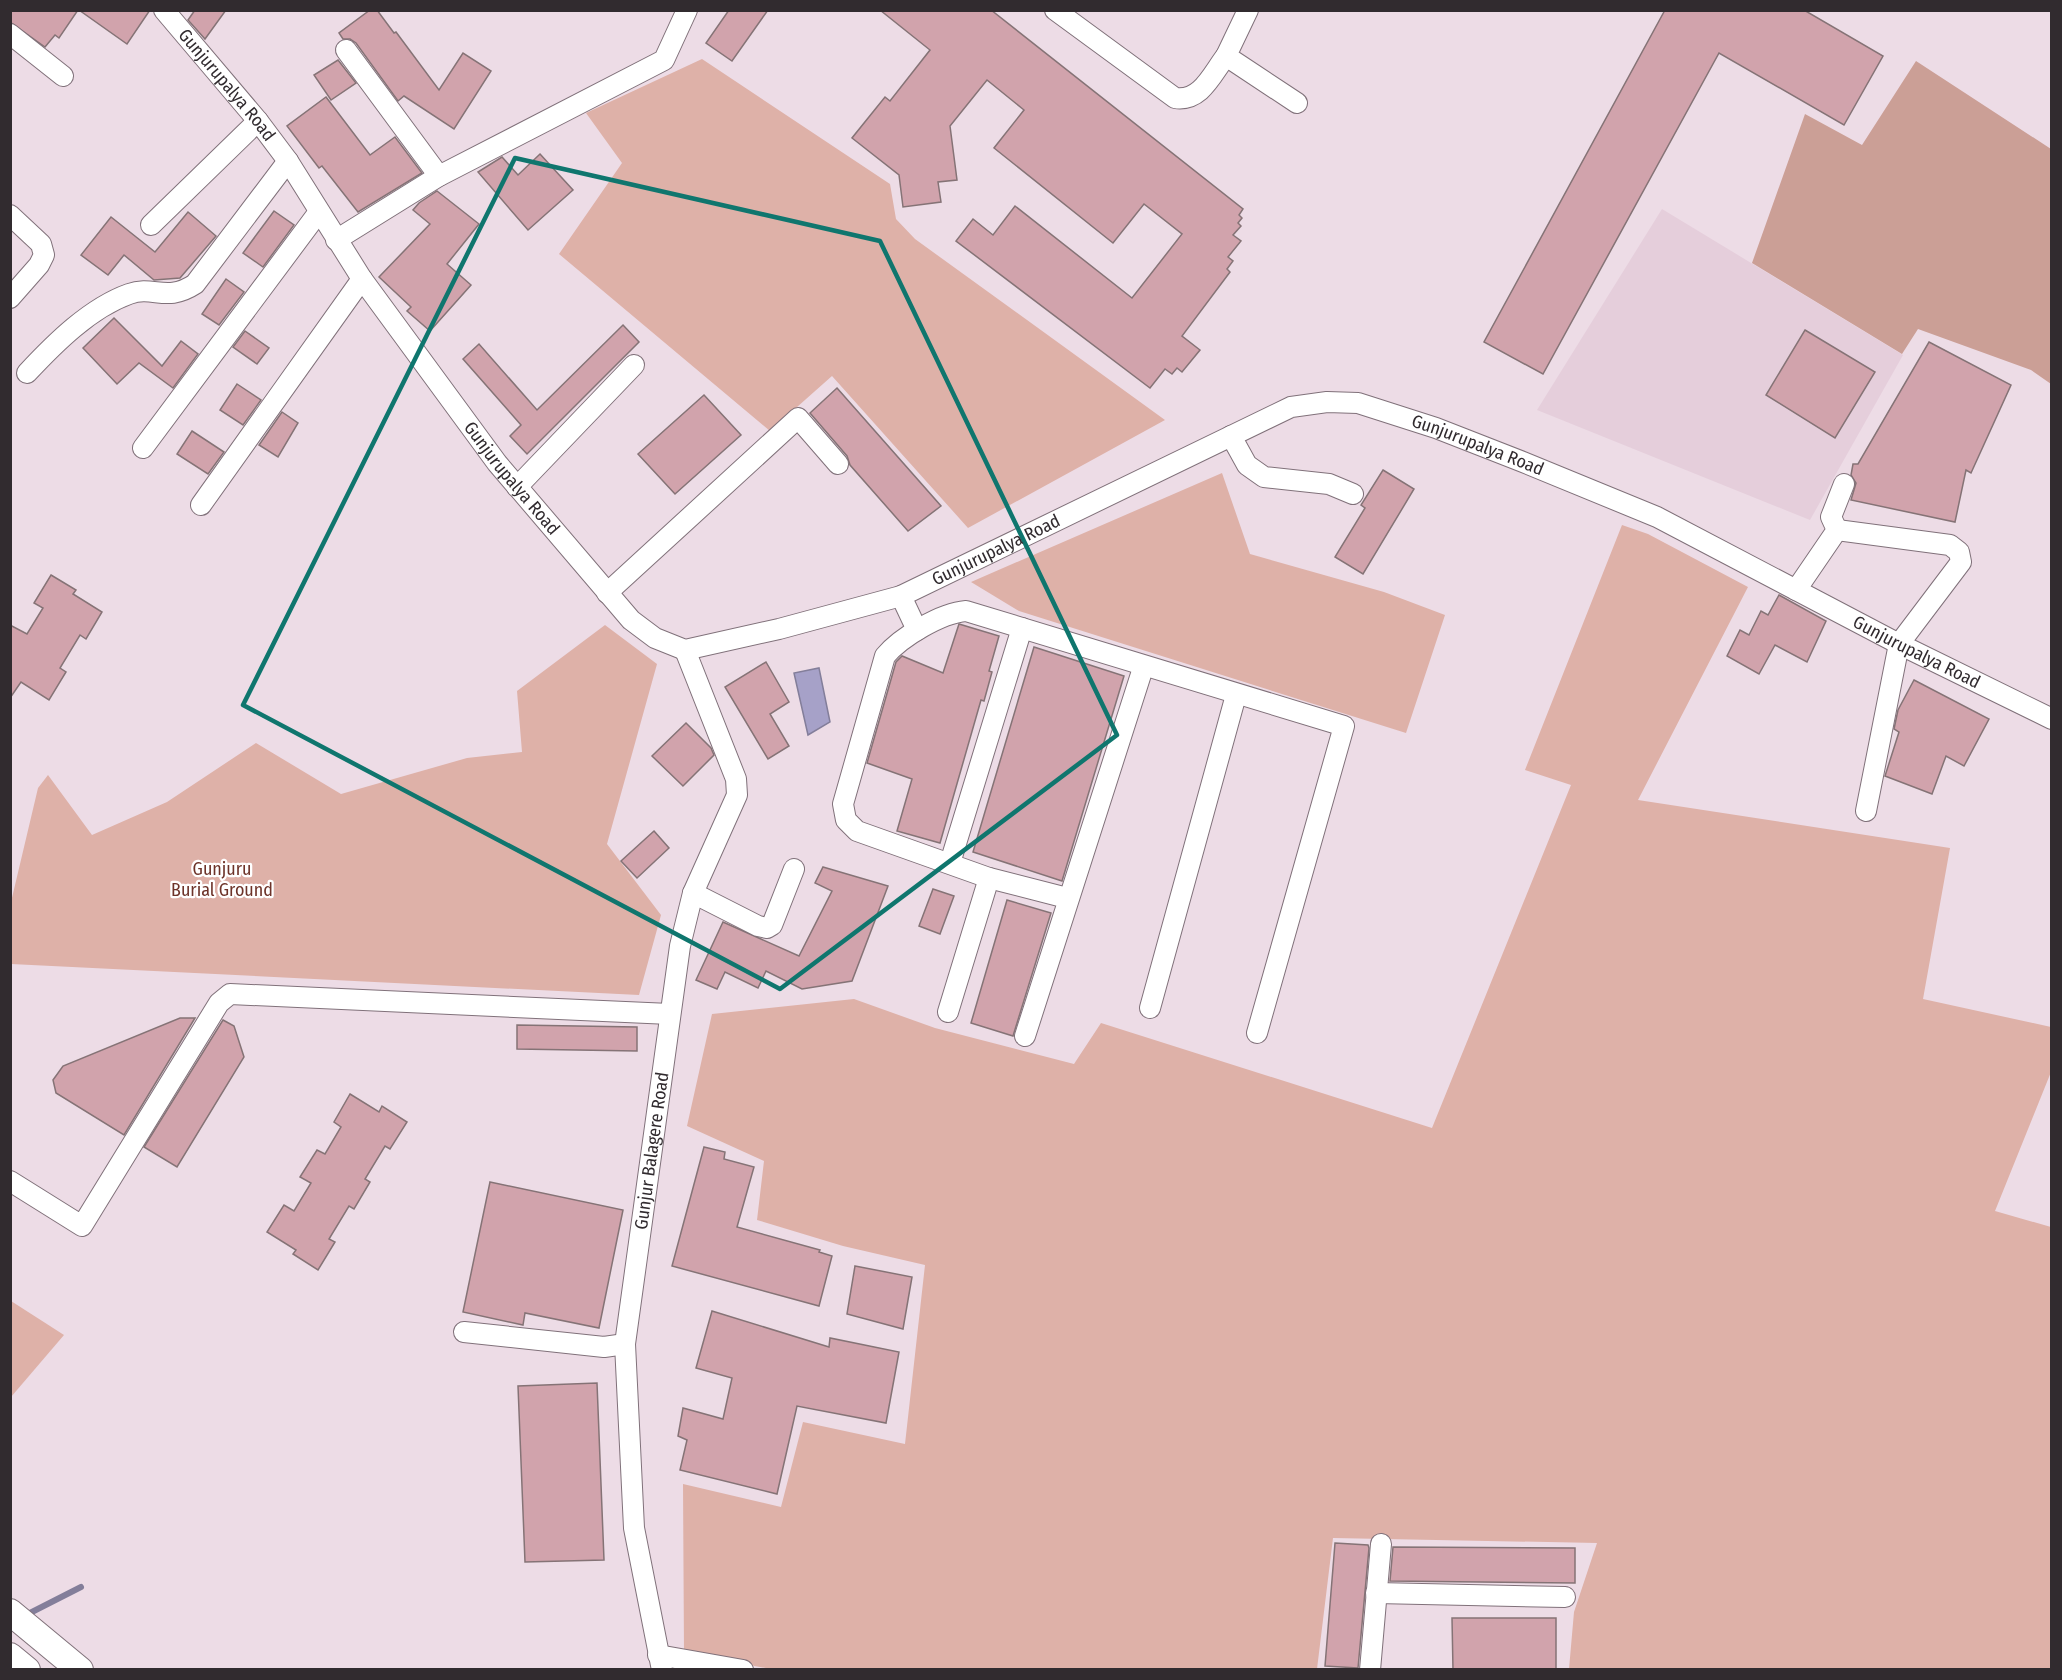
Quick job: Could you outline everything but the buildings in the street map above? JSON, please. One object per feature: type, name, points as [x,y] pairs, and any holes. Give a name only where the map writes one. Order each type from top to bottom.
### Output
[{"type":"main road","points":[[10,1612],[80,1670]]},
{"type":"main road","points":[[10,1656],[27,1670]]},
{"type":"street","name":"Gunjurupalya Road","points":[[164,10],[258,121],[288,161],[318,213],[362,279],[517,487],[631,620],[655,638],[684,650],[779,629],[901,596],[1291,407],[1327,402],[1359,404],[1374,408],[1523,462],[1657,517],[1899,644],[2052,719]]},
{"type":"street","points":[[336,240],[439,176],[664,60],[687,10]]},
{"type":"street","points":[[1055,10],[1175,98],[1186,100],[1196,96],[1226,56],[1248,10]]},
{"type":"street","points":[[10,34],[63,76]]},
{"type":"street","points":[[346,50],[439,176]]},
{"type":"street","points":[[1226,56],[1297,102]]},
{"type":"street","points":[[151,225],[258,121]]},
{"type":"street","points":[[27,373],[54,344],[104,307],[130,294],[181,293],[195,285],[288,161]]},
{"type":"street","points":[[143,448],[318,213]]},
{"type":"street","points":[[10,215],[40,244],[44,255],[39,265],[10,298]]},
{"type":"street","points":[[201,505],[362,279]]},
{"type":"street","points":[[517,487],[634,365]]},
{"type":"street","points":[[607,593],[798,418],[838,464]]},
{"type":"street","points":[[1231,436],[1248,465],[1264,477],[1329,484],[1353,494]]},
{"type":"street","points":[[1837,530],[1831,517],[1844,484]]},
{"type":"street","points":[[1796,590],[1837,530]]},
{"type":"street","points":[[1837,530],[1950,545],[1959,552],[1961,562],[1899,644],[1866,811]]},
{"type":"street","points":[[901,596],[917,630]]},
{"type":"street","points":[[1067,898],[989,878],[857,831],[846,820],[843,804],[885,656],[900,641],[917,630],[966,611],[1143,668],[1344,726],[1257,1033]]},
{"type":"street","points":[[950,863],[1022,628]]},
{"type":"street","name":"Gunjur Balagere Road","points":[[660,1662],[634,1528],[625,1344],[680,946],[693,893],[737,795],[736,779],[684,650]]},
{"type":"street","points":[[1025,1036],[1067,898],[1143,668]]},
{"type":"street","points":[[1150,1008],[1236,695]]},
{"type":"street","points":[[693,893],[758,926],[767,928],[772,925],[794,869]]},
{"type":"street","points":[[948,1011],[989,878]]},
{"type":"street","points":[[10,1180],[82,1226],[219,1003],[230,994],[670,1014]]},
{"type":"street","points":[[464,1332],[604,1347],[625,1344]]},
{"type":"street","points":[[1370,1670],[1380,1544]]},
{"type":"street","points":[[1377,1593],[1565,1597]]},
{"type":"street","points":[[660,1662],[743,1670]]},
{"type":"highlighted area","points":[[515,158],[880,241],[1117,735],[780,989],[243,705]]},
{"type":"shaded area","points":[[1916,61],[2051,149],[2051,384],[2031,370],[1918,329],[1902,354],[1752,263],[1805,114],[1862,145]]},
{"type":"shaded area","points":[[1662,209],[1903,355],[1810,520],[1537,410]]},
{"type":"shaded area","points":[[819,668],[830,722],[808,735],[794,673]]},
{"type":"green space","points":[[702,59],[890,184],[896,219],[915,239],[1165,420],[968,528],[832,376],[770,431],[559,254],[622,163],[586,113]]},
{"type":"green space","points":[[1222,473],[1250,554],[1384,592],[1445,615],[1406,733],[1019,611],[971,582]]},
{"type":"green space","points":[[1622,525],[1648,534],[1748,587],[1638,800],[1950,848],[1923,999],[2051,1027],[2051,1072],[1995,1211],[2051,1227],[2051,1669],[1569,1669],[1574,1612],[1597,1543],[1333,1538],[1317,1669],[771,1669],[684,1653],[683,1484],[781,1507],[803,1422],[905,1444],[925,1265],[843,1246],[757,1220],[764,1161],[687,1126],[712,1014],[854,999],[935,1028],[1074,1064],[1101,1023],[1432,1128],[1571,785],[1525,770]]},
{"type":"green space","name":"Gunjuru Burial Ground","points":[[605,625],[657,664],[607,844],[661,915],[639,995],[11,964],[11,902],[38,788],[48,775],[92,835],[167,802],[256,743],[341,794],[467,758],[522,752],[517,691]]},
{"type":"green space","points":[[11,1301],[64,1335],[11,1397]]},
{"type":"waterway","points":[[26,1615],[81,1587]]}]
